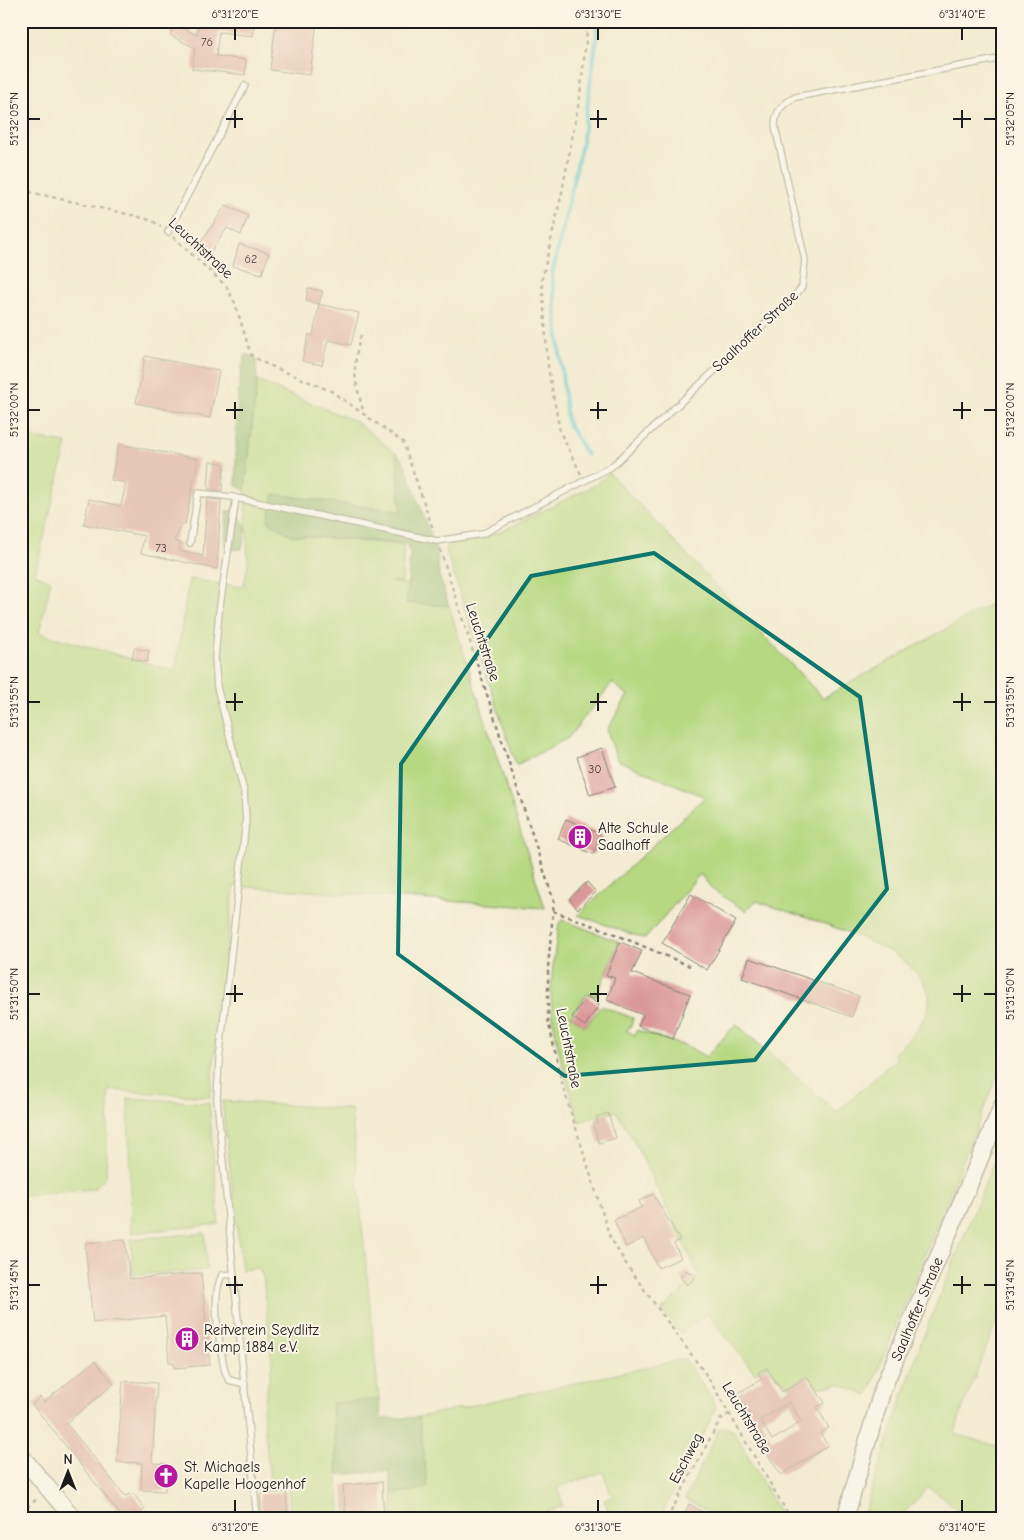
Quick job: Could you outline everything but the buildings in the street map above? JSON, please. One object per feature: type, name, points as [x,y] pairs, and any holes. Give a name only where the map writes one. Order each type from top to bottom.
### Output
[{"type":"street","name":"Saalhoffer Straße","points":[[845,1519],[883,1388],[1003,1104]]},
{"type":"street","points":[[21,1456],[74,1519]]},
{"type":"lane","name":"Saalhoffer Straße","points":[[437,541],[482,534],[586,482],[611,466],[720,363],[794,297],[802,287],[805,260],[775,126],[775,118],[787,101],[796,97],[1003,58]]},
{"type":"lane","points":[[168,232],[245,86]]},
{"type":"lane","points":[[190,543],[198,493],[236,498],[437,541]]},
{"type":"lane","points":[[236,498],[219,612],[215,657],[217,687],[244,792],[246,820],[219,1061],[217,1099],[257,1519]]},
{"type":"lane","points":[[234,1274],[222,1275],[216,1285],[216,1299],[225,1372],[229,1380],[245,1384]]},
{"type":"path","points":[[586,482],[560,432],[548,367],[542,279],[561,197],[580,96],[588,21]]},
{"type":"path","name":"Leuchtstraße","points":[[21,190],[153,221],[168,232],[226,286],[235,303],[251,355],[264,363],[331,391],[403,442],[554,902],[548,967],[548,1020],[562,1087],[610,1237],[628,1267],[709,1379],[791,1519]]},
{"type":"path","points":[[361,335],[354,361],[356,382],[364,415]]},
{"type":"path","points":[[553,911],[605,930],[690,966]]},
{"type":"path","name":"Eschweg","points":[[667,1519],[720,1420],[730,1413]]},
{"type":"path","points":[[21,1513],[48,1488]]},
{"type":"highlighted area","points":[[654,553],[860,697],[887,889],[755,1060],[565,1076],[398,954],[401,764],[531,576]]},
{"type":"green space","points":[[246,354],[256,359],[257,381],[245,490],[236,486],[236,437],[239,383]]},
{"type":"green space","points":[[257,381],[355,421],[397,454],[401,512],[275,494],[268,521],[291,535],[404,545],[402,582],[390,582],[408,584],[407,588],[432,604],[449,606],[545,908],[234,886],[210,1097],[109,1090],[106,1176],[94,1189],[21,1196],[21,436],[67,443],[35,574],[51,581],[39,633],[175,671],[189,579],[243,587],[248,565],[245,490]]},
{"type":"green space","points":[[397,454],[404,461],[437,553],[439,575],[449,606],[406,603],[410,556],[408,544],[291,535],[268,521],[274,494],[401,512]]},
{"type":"green space","points":[[609,473],[823,698],[1003,597],[1003,1062],[868,1395],[840,1384],[818,1388],[808,1375],[790,1386],[776,1376],[768,1365],[755,1373],[707,1313],[681,1334],[662,1310],[699,1275],[632,1137],[616,1111],[579,1122],[559,1053],[551,999],[559,923],[563,920],[619,942],[596,997],[587,994],[571,1016],[585,1027],[601,1006],[633,1018],[631,1026],[626,1030],[635,1035],[637,1030],[689,1047],[706,1057],[736,1024],[837,1112],[897,1058],[894,1053],[910,1037],[925,1017],[929,1003],[927,988],[918,974],[892,953],[842,930],[756,901],[746,911],[713,890],[700,874],[645,939],[578,915],[705,797],[617,760],[607,730],[628,695],[612,683],[568,738],[516,765],[446,551],[447,546],[456,541],[500,532],[595,485]]},
{"type":"green space","points":[[236,509],[246,527],[242,549],[229,550],[225,544],[227,512]]},
{"type":"green space","points":[[128,1098],[209,1103],[219,1224],[131,1233]]},
{"type":"green space","points":[[222,1101],[351,1109],[379,1399],[332,1404],[341,1519],[291,1519],[288,1482],[270,1483],[263,1410],[272,1363],[263,1277],[258,1268],[242,1270]]},
{"type":"green space","points":[[1003,1139],[1003,1305],[960,1415],[955,1434],[1003,1448],[1003,1519],[964,1519],[965,1514],[928,1487],[901,1515],[887,1518],[862,1519],[920,1345]]},
{"type":"green space","points":[[205,1233],[207,1270],[133,1275],[131,1239]]},
{"type":"green space","points":[[685,1359],[714,1402],[716,1409],[659,1519],[611,1519],[604,1500],[612,1497],[603,1472],[558,1487],[563,1506],[545,1513],[546,1519],[393,1519],[392,1494],[428,1488],[419,1417]]},
{"type":"green space","points":[[379,1399],[381,1419],[419,1417],[428,1488],[392,1494],[389,1471],[338,1475],[332,1403]]},
{"type":"green space","points":[[724,1427],[734,1431],[783,1519],[721,1519],[685,1499],[719,1429]]},
{"type":"waterway","points":[[587,455],[567,422],[552,275],[582,143],[597,36],[596,21]]},
{"type":"place","name":"Alte Schule Saalhoff","points":[[580,837]]},
{"type":"place","name":"Reitverein Seydlitz Kamp 1884 e.V.","points":[[187,1339]]},
{"type":"place","name":"St. Michaels Kapelle Hoogenhof","points":[[166,1476]]}]
